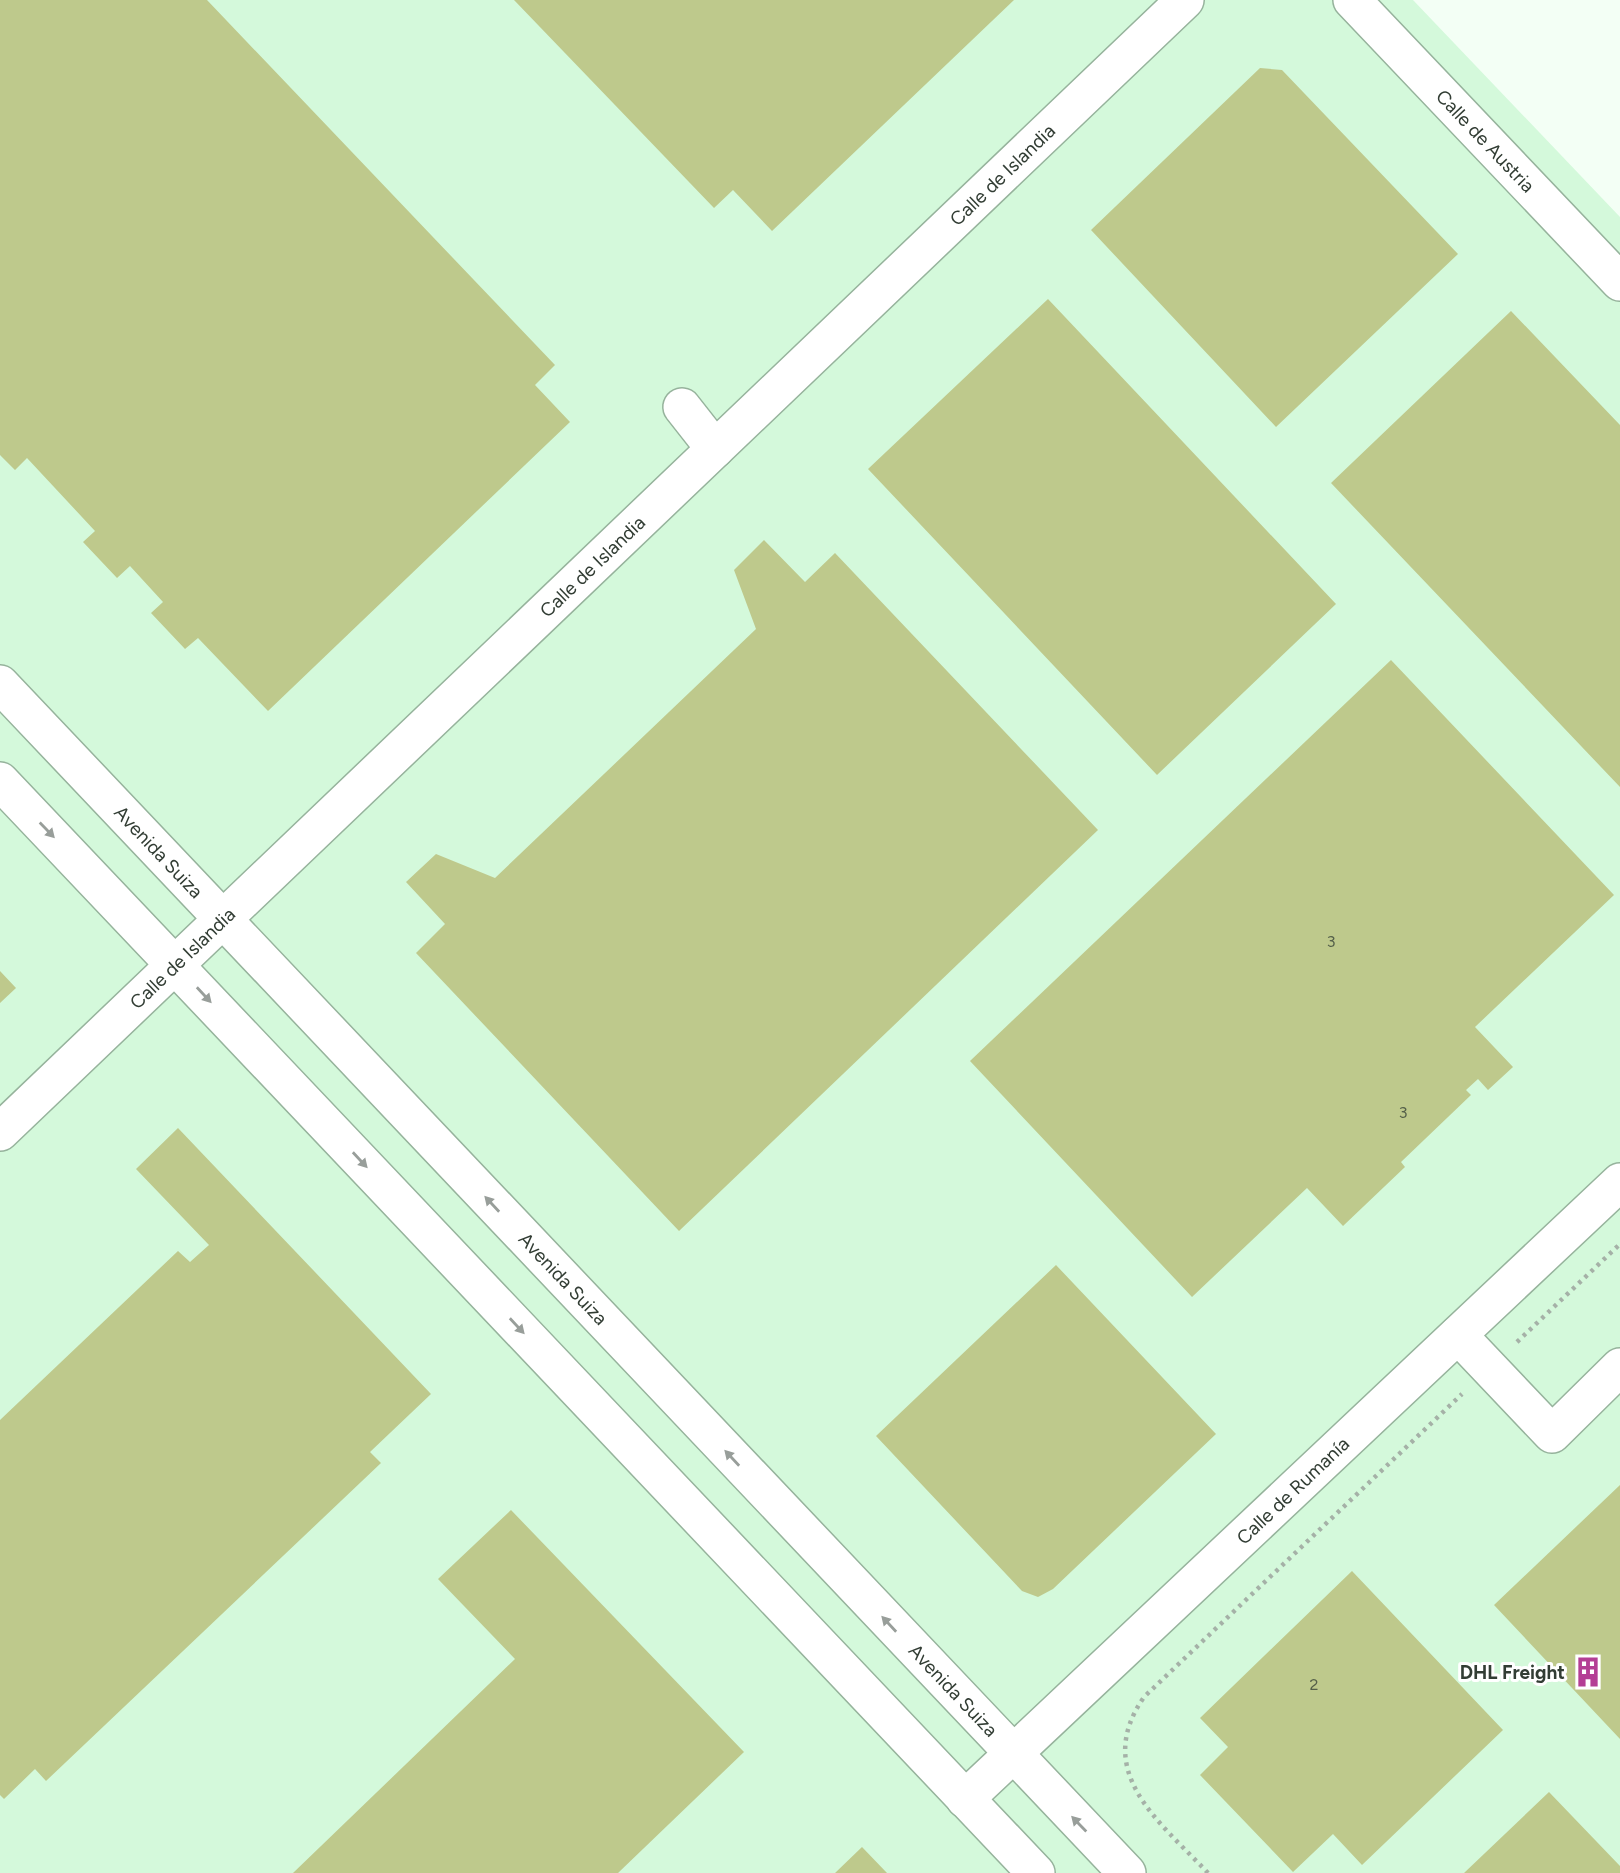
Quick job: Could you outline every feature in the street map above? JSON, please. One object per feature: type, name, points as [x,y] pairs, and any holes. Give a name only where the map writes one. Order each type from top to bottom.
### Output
[{"type":"street","name":"Calle de Islandia","points":[[0,1132],[1185,0]]},
{"type":"street","name":"Calle de Austria","points":[[1352,0],[1620,282]]},
{"type":"street","points":[[682,407],[715,449]]},
{"type":"street","name":"Avenida Suiza","points":[[0,684],[1127,1873]]},
{"type":"street","points":[[0,781],[1035,1873]]},
{"type":"street","name":"Calle de Rumanía","points":[[965,1800],[1620,1182]]},
{"type":"street","points":[[1458,1335],[1552,1434],[1620,1367]]},
{"type":"path","points":[[1508,1350],[1620,1244]]},
{"type":"path","points":[[1208,1873],[1140,1801],[1126,1772],[1125,1737],[1131,1715],[1143,1697],[1468,1389]]},
{"type":"shaded area","points":[[0,0],[1413,0],[1620,217],[1620,1873],[0,1873]]},
{"type":"building","points":[[0,0],[207,0],[555,365],[535,385],[570,422],[268,711],[198,638],[185,649],[151,613],[163,602],[130,566],[117,578],[83,542],[95,531],[27,458],[15,470],[0,455]]},
{"type":"building","points":[[514,0],[1014,0],[772,231],[733,190],[714,208]]},
{"type":"building","points":[[1260,68],[1282,70],[1458,254],[1276,427],[1091,230]]},
{"type":"building","points":[[1048,299],[1336,604],[1157,775],[868,469]]},
{"type":"building","points":[[1511,311],[1620,425],[1620,787],[1331,483]]},
{"type":"building","points":[[764,540],[805,582],[835,553],[1098,830],[679,1231],[416,953],[445,924],[406,882],[436,854],[495,878],[756,629],[734,570]]},
{"type":"building","points":[[1391,660],[1614,895],[1475,1027],[1513,1067],[1488,1090],[1478,1079],[1466,1090],[1471,1095],[1401,1162],[1405,1167],[1343,1226],[1307,1188],[1192,1297],[970,1061]]},
{"type":"building","points":[[0,971],[16,988],[0,1003]]},
{"type":"building","points":[[178,1128],[431,1394],[370,1452],[381,1463],[46,1781],[35,1769],[4,1799],[0,1795],[0,1420],[178,1251],[190,1262],[209,1245],[136,1169]]},
{"type":"building","points":[[1056,1265],[1216,1434],[1053,1589],[1038,1597],[1022,1591],[876,1436]]},
{"type":"building","name":"DHL Freight","points":[[1620,1485],[1620,1739],[1494,1605]]},
{"type":"building","points":[[511,1510],[744,1752],[618,1873],[293,1873],[515,1659],[438,1579]]},
{"type":"building","points":[[1352,1571],[1503,1730],[1362,1865],[1333,1834],[1293,1872],[1200,1775],[1228,1747],[1200,1718]]},
{"type":"building","points":[[1549,1792],[1620,1866],[1620,1873],[1464,1873]]},
{"type":"building","points":[[862,1847],[887,1873],[835,1873]]},
{"type":"place","name":"DHL Freight","points":[[1588,1672]]}]
